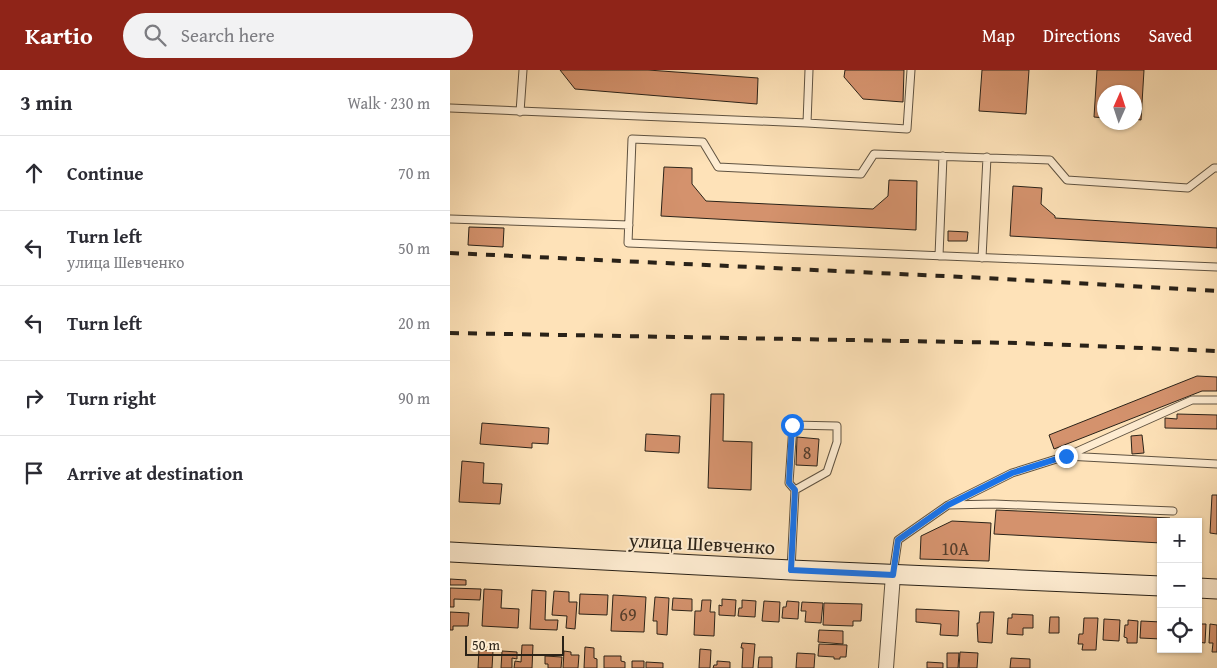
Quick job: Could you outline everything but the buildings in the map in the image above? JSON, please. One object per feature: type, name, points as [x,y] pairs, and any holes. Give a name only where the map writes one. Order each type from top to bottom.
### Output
[{"type":"main road","name":"улица Шевченко","points":[[450,552],[893,575],[1157,586]]},
{"type":"main road","points":[[1202,588],[1217,589]]},
{"type":"street","points":[[886,668],[893,575]]},
{"type":"lane","points":[[520,112],[523,70]]},
{"type":"lane","points":[[806,124],[809,70]]},
{"type":"lane","points":[[450,108],[907,129],[911,70]]},
{"type":"lane","points":[[1217,168],[1214,168],[1188,188],[1067,180],[1050,160],[874,154],[861,174],[718,167],[703,142],[632,139],[628,244],[1217,267]]},
{"type":"lane","points":[[939,256],[943,156]]},
{"type":"lane","points":[[982,258],[987,158]]},
{"type":"lane","points":[[450,219],[629,225]]},
{"type":"lane","points":[[893,575],[898,540],[948,505],[1012,473],[1066,456],[1192,400],[1217,400]]},
{"type":"lane","points":[[791,570],[795,490],[789,483],[792,425],[837,426],[837,442],[827,472],[795,490]]},
{"type":"lane","points":[[1066,456],[1217,464]]},
{"type":"lane","points":[[948,505],[994,504],[1173,511]]},
{"type":"railway","points":[[450,253],[986,278],[1217,291]]},
{"type":"railway","points":[[450,333],[1019,343],[1217,351]]},
{"type":"route","points":[[792,425],[789,483],[795,490],[791,570],[893,575],[898,540],[948,505],[1012,473],[1066,456]]}]
